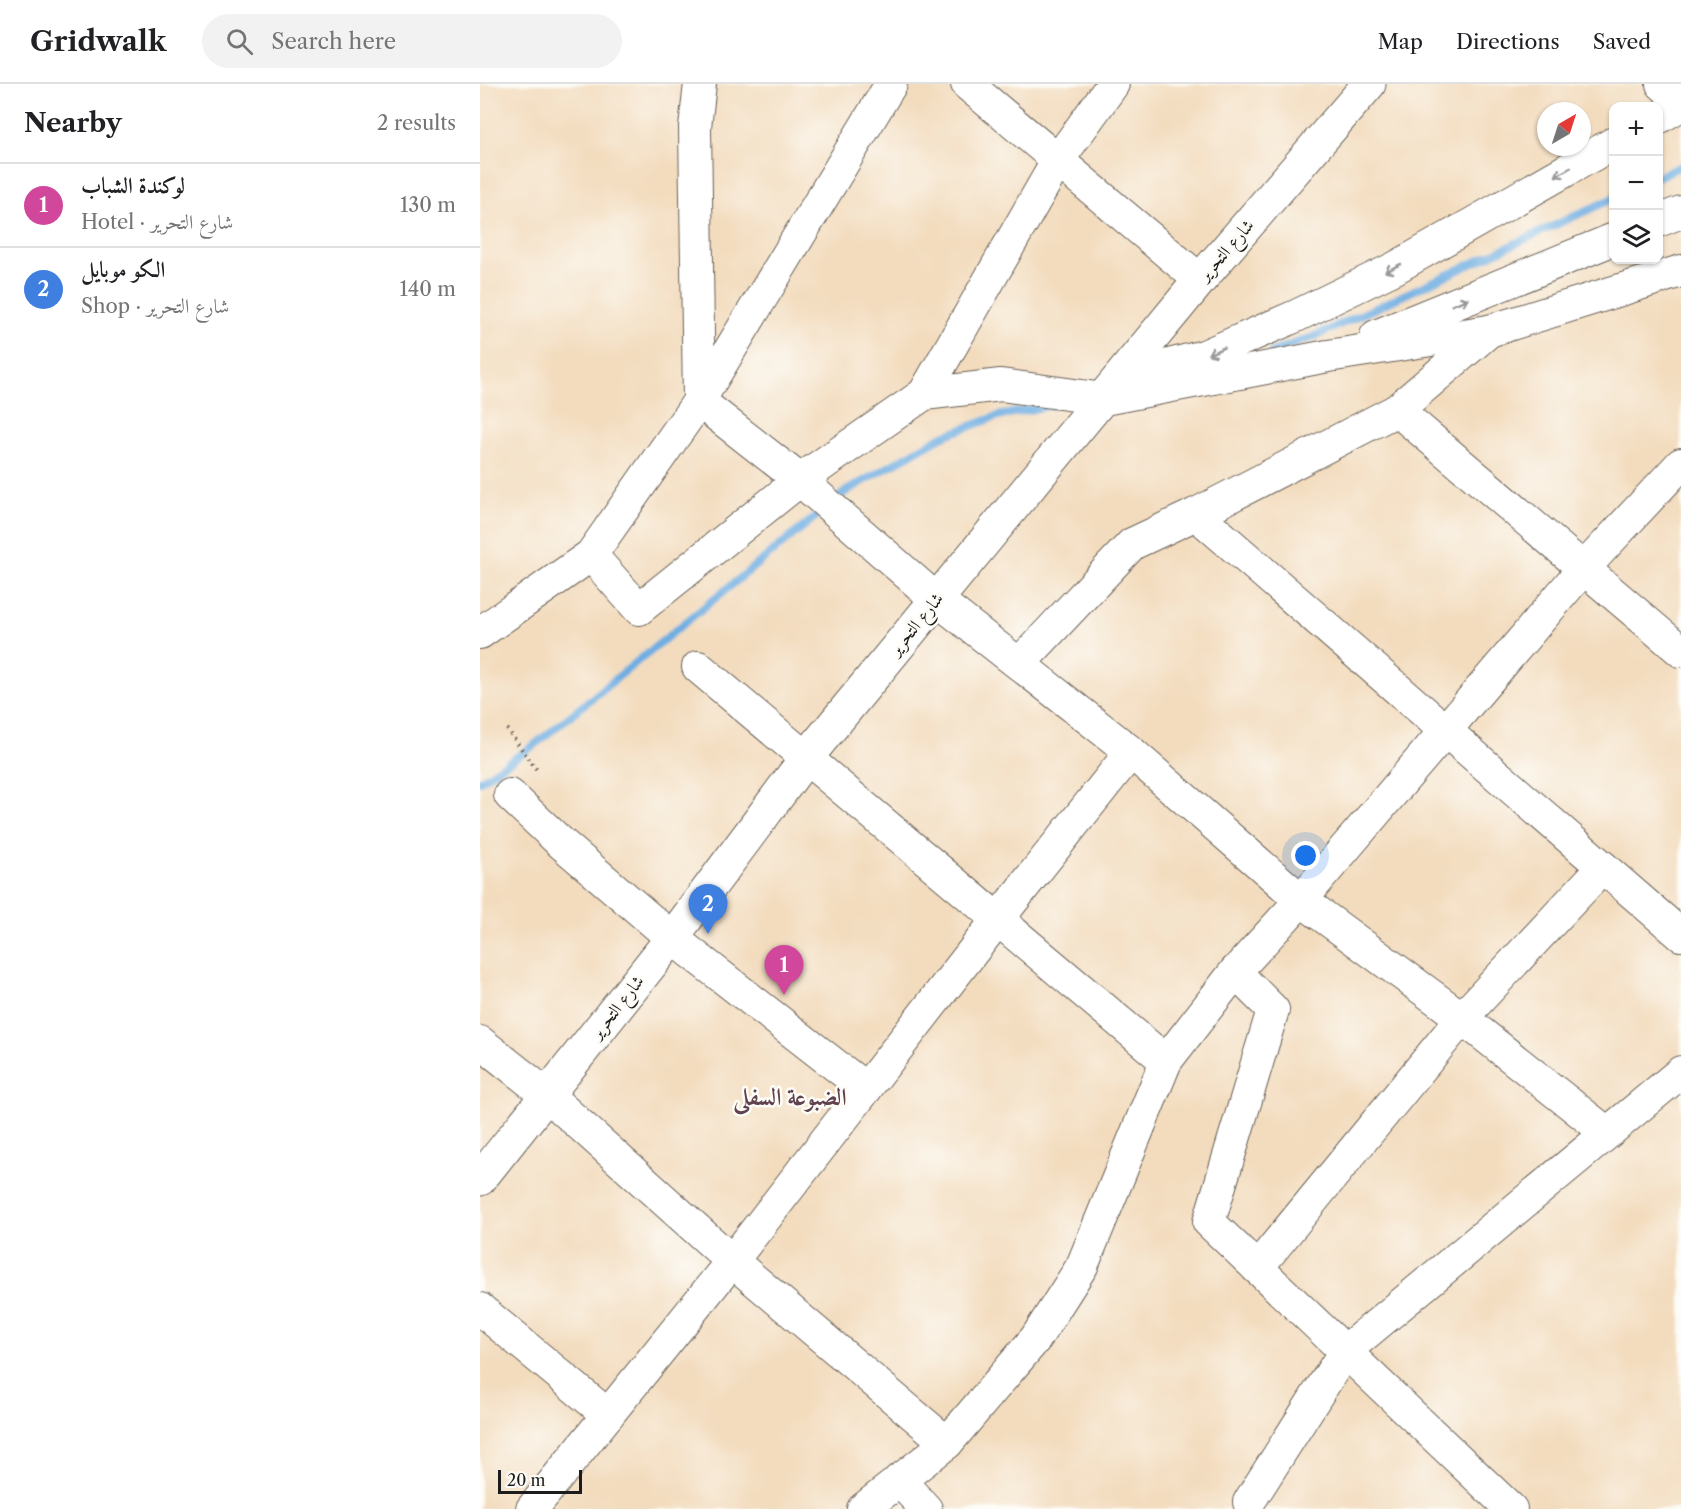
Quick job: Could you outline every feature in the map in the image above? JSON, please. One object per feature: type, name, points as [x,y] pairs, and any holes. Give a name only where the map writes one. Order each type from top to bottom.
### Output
[{"type":"main road","name":"شارع التحرير","points":[[480,1179],[672,938],[806,758],[1200,280],[1369,84]]},
{"type":"street","points":[[699,401],[695,127],[700,84]]},
{"type":"street","points":[[480,633],[591,555],[699,401],[891,84]]},
{"type":"street","points":[[967,84],[1200,280]]},
{"type":"street","points":[[591,555],[639,609],[807,486],[924,394],[1058,160],[1113,84]]},
{"type":"street","points":[[1662,84],[1681,100]]},
{"type":"street","points":[[1663,116],[1681,105]]},
{"type":"street","points":[[1128,369],[1146,371],[1204,356],[1296,316],[1395,268],[1609,147]]},
{"type":"street","points":[[1663,219],[1681,212]]},
{"type":"street","points":[[1328,356],[1609,241]]},
{"type":"street","points":[[924,394],[1001,385],[1104,399],[1328,356],[1489,331],[1681,271]]},
{"type":"street","points":[[1020,663],[1132,544],[1196,514],[1397,410],[1489,331]]},
{"type":"street","points":[[699,401],[807,486],[936,599],[1131,752],[1301,900],[1462,1018],[1607,1133]]},
{"type":"street","points":[[1397,410],[1681,651]]},
{"type":"street","points":[[863,1509],[948,1443],[1035,1338],[1082,1266],[1166,1061],[1234,972],[1301,900],[1583,569],[1681,464]]},
{"type":"street","points":[[1196,514],[1681,935]]},
{"type":"street","points":[[698,667],[1166,1061]]},
{"type":"street","points":[[532,1509],[732,1261],[1131,752]]},
{"type":"street","points":[[510,795],[560,842],[672,938],[866,1089]]},
{"type":"street","points":[[1257,1268],[1462,1018],[1603,867]]},
{"type":"street","points":[[1234,972],[1273,1010],[1209,1222],[1511,1509]]},
{"type":"street","points":[[480,1042],[547,1095],[732,1261],[948,1443]]},
{"type":"street","points":[[1249,1502],[1345,1352],[1681,1072]]},
{"type":"street","points":[[480,1309],[608,1415]]},
{"type":"street","points":[[899,1480],[926,1509]]},
{"type":"path","points":[[507,729],[537,770]]},
{"type":"waterway","points":[[1663,175],[1681,166]]},
{"type":"waterway","points":[[1272,352],[1313,337],[1609,200]]},
{"type":"waterway","points":[[834,501],[848,490],[941,437],[998,416],[1053,405]]},
{"type":"waterway","points":[[480,781],[533,746],[824,510]]},
{"type":"place","name":"الكو موبايل","points":[[708,934]]},
{"type":"place","name":"لوكندة الشباب","points":[[784,995]]},
{"type":"district","name":"الضبوعة السفلى","points":[[790,1096]]}]
